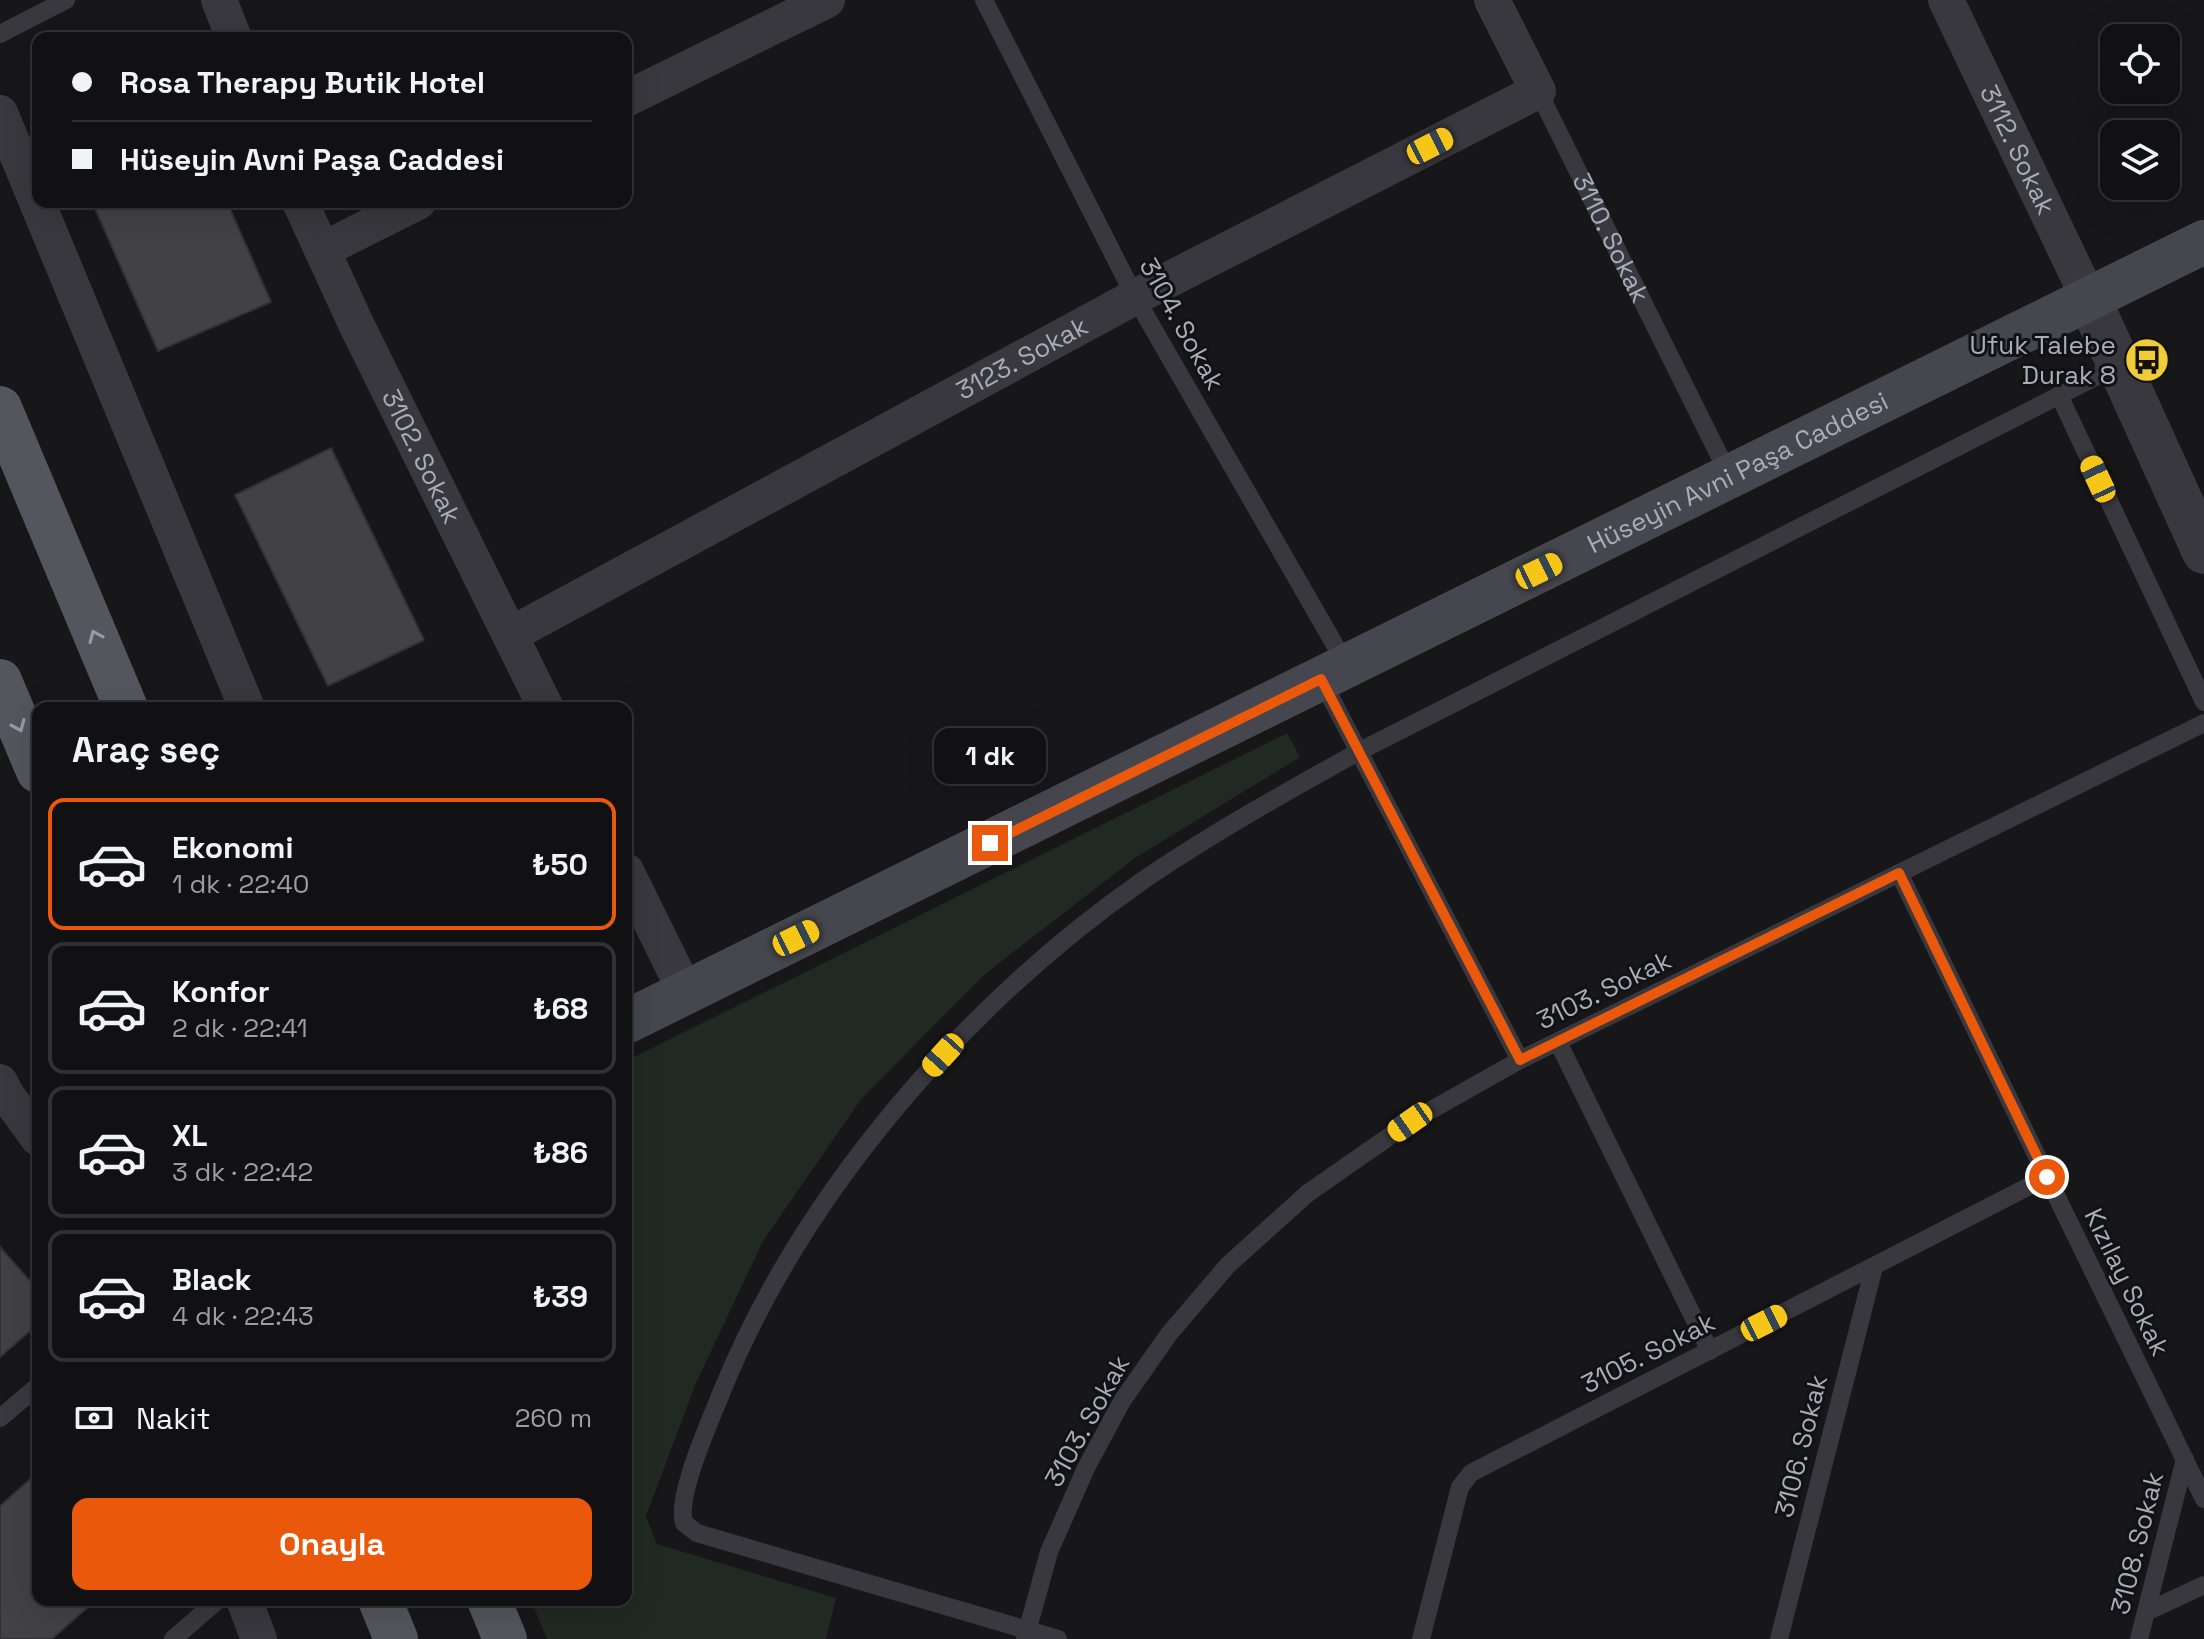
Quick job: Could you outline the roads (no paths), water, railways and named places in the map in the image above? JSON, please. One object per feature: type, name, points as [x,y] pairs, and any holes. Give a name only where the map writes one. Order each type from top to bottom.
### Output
[{"type":"main road","name":"Hüseyin Avni Paşa Caddesi","points":[[632,1019],[2204,242]]},
{"type":"main road","points":[[0,408],[123,702]]},
{"type":"main road","points":[[0,681],[32,757]]},
{"type":"main road","points":[[382,1606],[396,1639]]},
{"type":"main road","points":[[491,1606],[505,1639]]},
{"type":"street","points":[[219,0],[232,32]]},
{"type":"street","points":[[632,96],[827,0]]},
{"type":"street","name":"3110. Sokak","points":[[1492,0],[1538,91]]},
{"type":"street","name":"3112. Sokak","points":[[1946,0],[2089,299]]},
{"type":"street","name":"3123. Sokak","points":[[510,635],[1135,297],[1538,91]]},
{"type":"street","points":[[0,113],[32,190]]},
{"type":"street","points":[[39,208],[245,702]]},
{"type":"street","name":"3102. Sokak","points":[[303,208],[357,326],[543,702]]},
{"type":"street","points":[[322,250],[406,208]]},
{"type":"street","points":[[2089,299],[2204,552]]},
{"type":"street","points":[[632,883],[686,993]]},
{"type":"street","points":[[2,1091],[32,1130]]},
{"type":"street","points":[[246,1606],[259,1639]]},
{"type":"lane","points":[[0,34],[66,0]]},
{"type":"lane","name":"3104. Sokak","points":[[984,0],[1135,297],[1334,672],[1358,752],[1520,1060]]},
{"type":"lane","name":"3110. Sokak","points":[[1538,91],[1730,477]]},
{"type":"lane","points":[[1058,1639],[1026,1634],[697,1533],[684,1523],[682,1505],[699,1448],[758,1314],[798,1241],[886,1118],[943,1055],[1076,931],[1144,880],[1238,819],[1358,752],[2119,365]]},
{"type":"lane","points":[[2059,395],[2204,702]]},
{"type":"lane","name":"3103. Sokak","points":[[1026,1634],[1049,1552],[1086,1468],[1122,1401],[1169,1334],[1228,1265],[1308,1193],[1410,1122],[1520,1060],[2204,723]]},
{"type":"lane","name":"Kızılay Sokak","points":[[1899,873],[2204,1499]]},
{"type":"lane","points":[[1558,1042],[1710,1351]]},
{"type":"lane","name":"3105. Sokak","points":[[1424,1638],[1458,1495],[1465,1479],[2047,1177]]},
{"type":"lane","name":"3106. Sokak","points":[[1779,1639],[1874,1267]]},
{"type":"lane","points":[[0,1418],[32,1391]]},
{"type":"lane","name":"3108. Sokak","points":[[2139,1639],[2185,1459]]},
{"type":"lane","points":[[2146,1612],[2204,1585]]},
{"type":"lane","points":[[173,1639],[211,1606]]},
{"type":"place","name":"Ufuk Talebe Durak 8","points":[[2147,360]]}]
